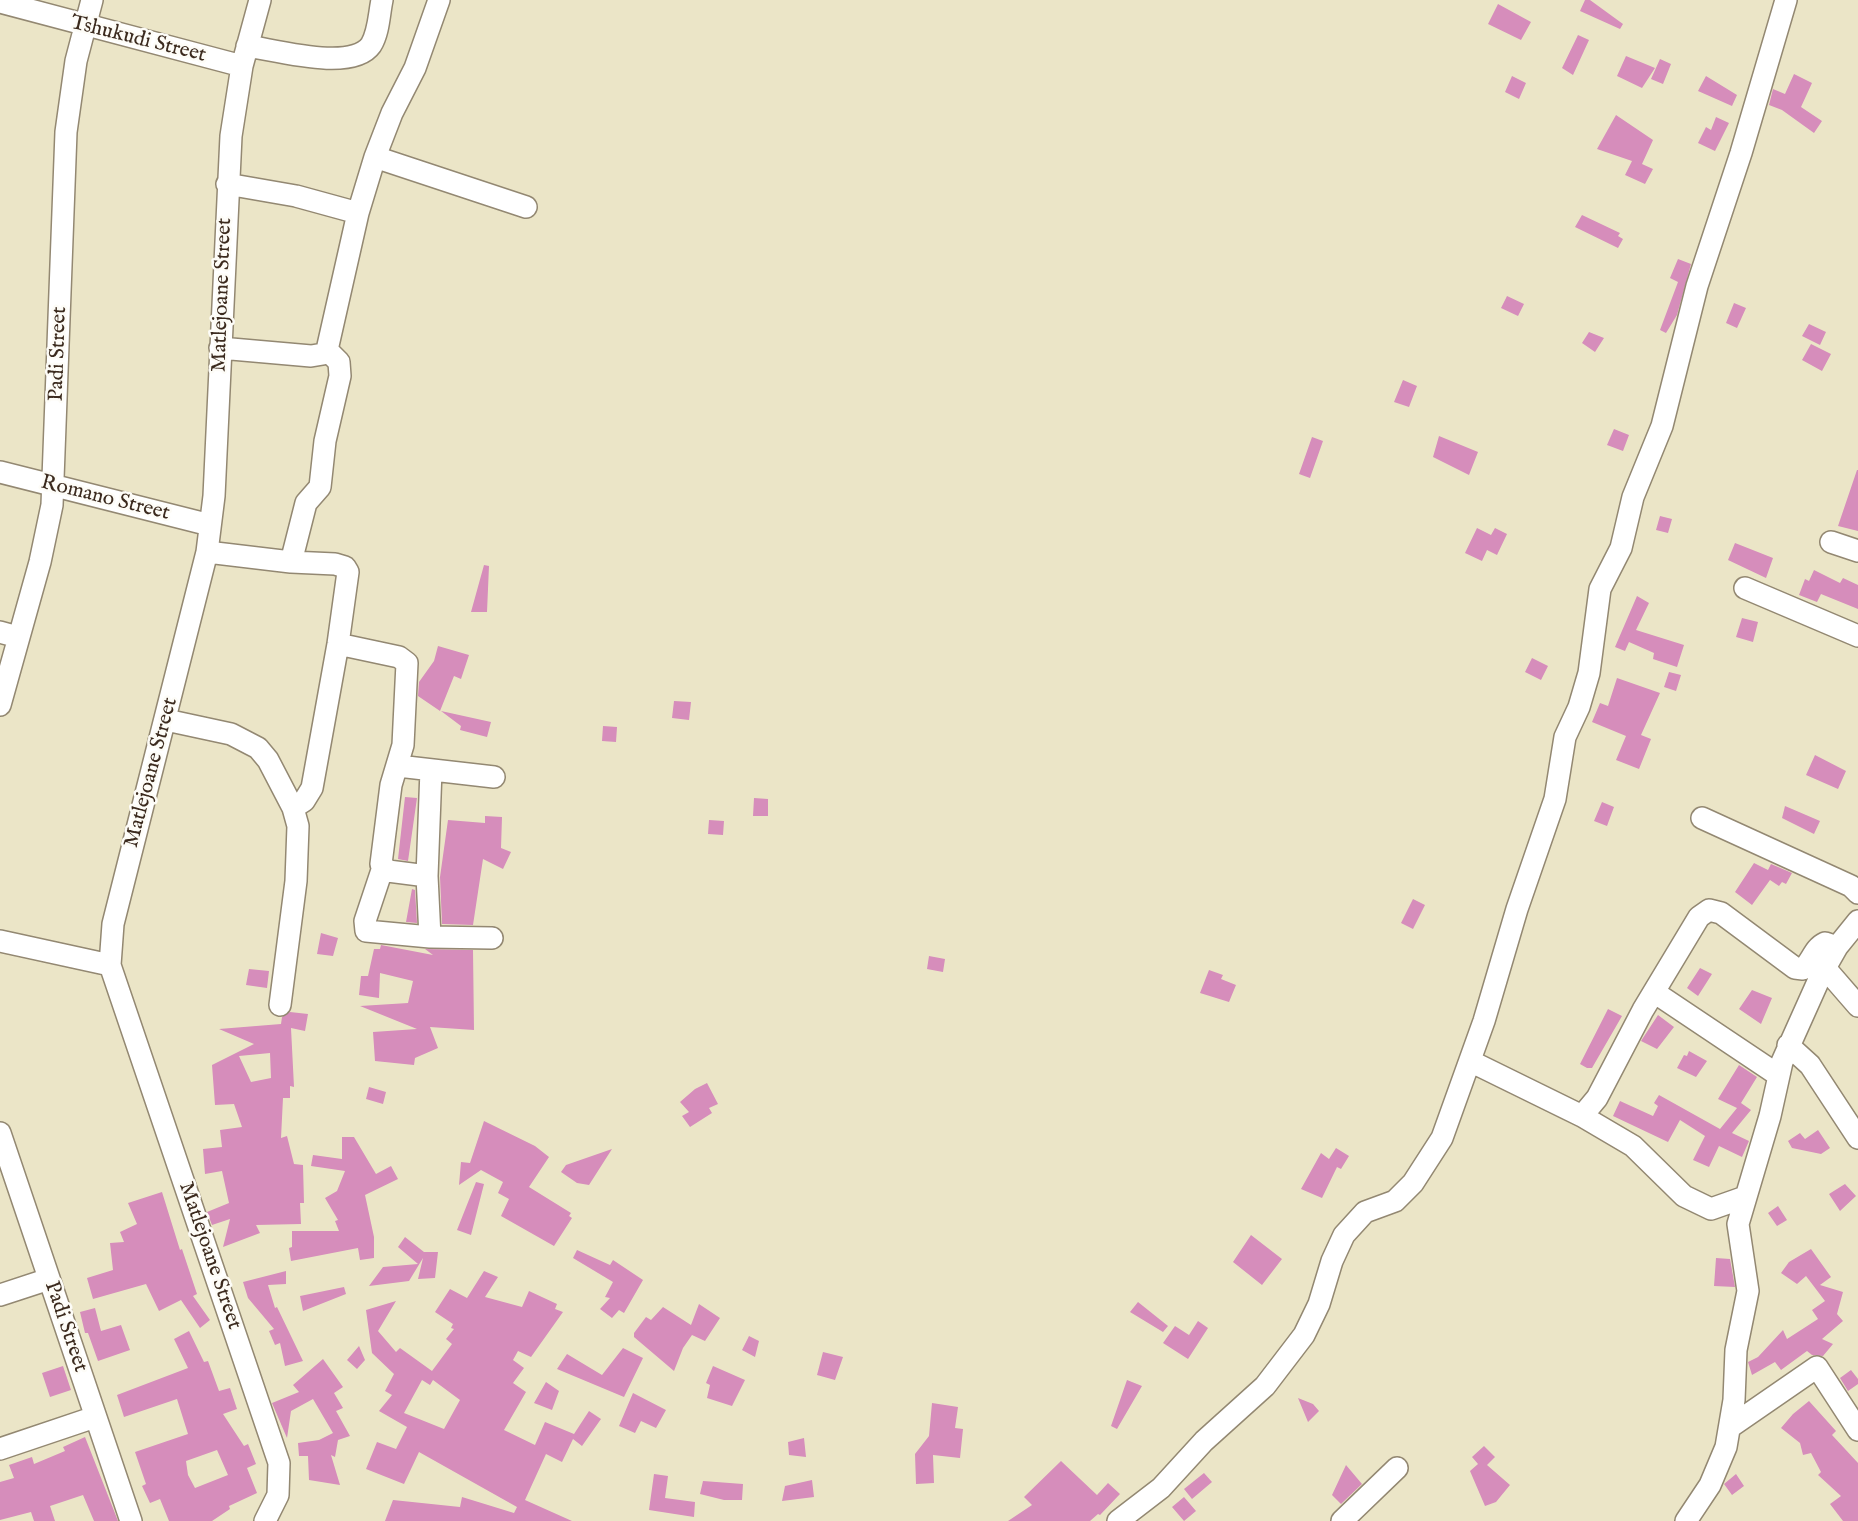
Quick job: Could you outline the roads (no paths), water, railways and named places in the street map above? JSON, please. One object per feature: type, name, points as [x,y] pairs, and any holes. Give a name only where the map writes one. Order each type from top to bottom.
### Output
[{"type":"street","name":"Padi Street","points":[[0,705],[9,635],[48,532],[54,486],[66,132],[70,95],[84,26],[92,0]]},
{"type":"street","name":"Matlejoane Street","points":[[260,0],[244,56],[227,184],[220,348],[207,552],[113,924],[110,965],[279,1463],[278,1495],[264,1521]]},
{"type":"street","name":"Tshukudi Street","points":[[0,2],[84,26],[244,56],[337,59],[354,57],[365,51],[372,42],[382,0]]},
{"type":"street","points":[[220,348],[310,356],[319,356],[327,350],[358,213],[375,157],[392,113],[415,68],[439,0]]},
{"type":"street","points":[[1119,1521],[1161,1488],[1204,1441],[1265,1386],[1304,1335],[1319,1304],[1332,1261],[1344,1235],[1365,1212],[1395,1201],[1413,1183],[1433,1152],[1448,1122],[1555,799],[1565,737],[1586,691],[1600,589],[1621,548],[1633,497],[1662,426],[1697,286],[1744,144],[1786,0]]},
{"type":"street","points":[[375,157],[526,207]]},
{"type":"street","points":[[227,184],[296,196],[358,213]]},
{"type":"street","points":[[291,562],[306,503],[320,487],[325,441],[340,376],[339,362],[327,350]]},
{"type":"street","name":"Romano Street","points":[[0,472],[210,525]]},
{"type":"street","points":[[1831,542],[1858,551]]},
{"type":"street","points":[[207,552],[291,562],[335,564],[345,567],[348,572],[338,644],[312,788],[304,801],[293,808]]},
{"type":"street","points":[[1745,588],[1858,636]]},
{"type":"street","points":[[338,644],[399,657],[407,663],[403,745],[391,785],[381,858],[383,867],[364,929],[372,933],[492,938]]},
{"type":"street","points":[[166,720],[231,734],[258,748],[268,760],[293,808],[298,826],[296,870],[280,1005]]},
{"type":"street","points":[[398,766],[494,777]]},
{"type":"street","points":[[430,770],[427,876],[430,937]]},
{"type":"street","points":[[1702,818],[1851,886],[1858,893]]},
{"type":"street","points":[[383,867],[388,871],[427,876]]},
{"type":"street","points":[[1582,1116],[1597,1098],[1654,992],[1699,917],[1708,910],[1721,913],[1795,968],[1803,969],[1819,946],[1830,943],[1837,947]]},
{"type":"street","points":[[1686,1521],[1719,1467],[1730,1427],[1734,1400],[1736,1350],[1748,1291],[1738,1224],[1770,1116],[1778,1075],[1788,1045],[1825,968],[1837,947],[1858,921]]},
{"type":"street","points":[[0,941],[110,965]]},
{"type":"street","points":[[1825,968],[1858,1006]]},
{"type":"street","points":[[1654,992],[1778,1075]]},
{"type":"street","points":[[1788,1045],[1810,1065],[1858,1138]]},
{"type":"street","points":[[1470,1061],[1582,1116],[1641,1153],[1684,1196],[1711,1209],[1745,1197]]},
{"type":"street","name":"Padi Street","points":[[1,1137],[131,1521]]},
{"type":"street","points":[[0,1294],[49,1279]]},
{"type":"street","points":[[1730,1427],[1818,1367],[1851,1403],[1858,1430]]},
{"type":"street","points":[[0,1449],[95,1417]]},
{"type":"street","points":[[1342,1521],[1397,1468]]}]
